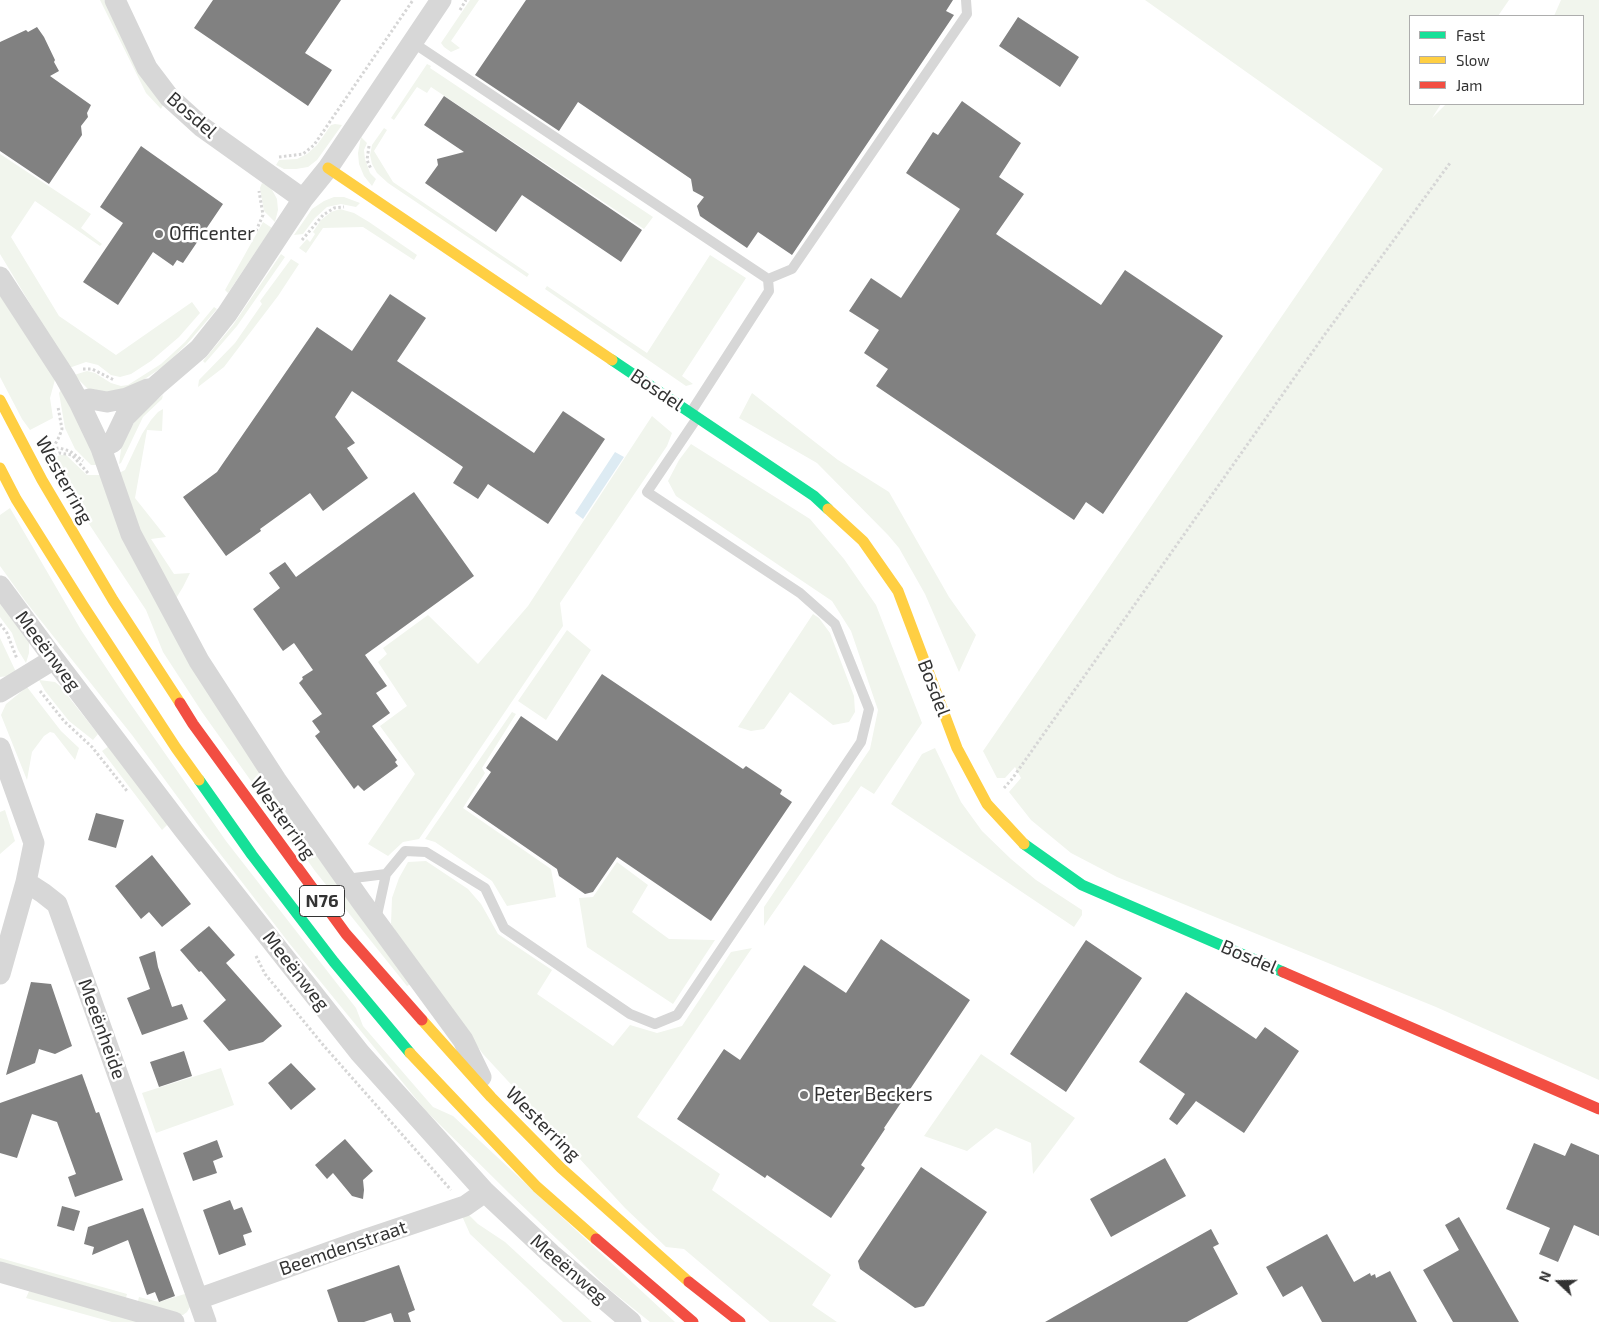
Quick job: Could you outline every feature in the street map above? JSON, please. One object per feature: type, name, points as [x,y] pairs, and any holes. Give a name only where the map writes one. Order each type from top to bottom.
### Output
[{"type":"main road","name":"Bosdel","points":[[328,168],[814,496],[863,541],[898,592],[957,748],[987,804],[1022,843],[1082,884],[1599,1109]]},
{"type":"main road","name":"Westerring","points":[[0,400],[42,480],[108,591],[193,724],[346,934],[491,1097],[561,1168],[672,1268],[740,1322]]},
{"type":"main road","name":"N76","points":[[0,468],[16,499],[176,748],[252,855],[334,962],[412,1055],[538,1187],[693,1322]]},
{"type":"street","name":"Bosdel","points":[[115,0],[148,68],[169,97],[202,127],[303,199]]},
{"type":"street","points":[[101,448],[113,442],[125,417],[157,385],[199,349],[227,314],[303,199],[328,168],[441,0]]},
{"type":"street","points":[[0,277],[65,377],[79,402],[101,448],[131,534],[199,661],[276,780],[463,1040],[491,1097]]},
{"type":"street","points":[[79,402],[90,400],[107,402],[127,398],[157,385]]},
{"type":"street","name":"Meeënweg","points":[[0,586],[178,822],[360,1054],[485,1192],[551,1254],[630,1322]]},
{"type":"street","points":[[0,692],[54,659]]},
{"type":"street","points":[[0,974],[26,882],[34,843],[1,752]]},
{"type":"street","name":"Meeënheide","points":[[26,882],[57,904],[206,1322]]},
{"type":"street","name":"Beemdenstraat","points":[[198,1299],[465,1206],[485,1192]]},
{"type":"street","points":[[0,1272],[174,1322]]},
{"type":"lane","points":[[768,280],[792,269],[967,14],[966,0]]},
{"type":"lane","points":[[412,42],[768,280]]},
{"type":"lane","points":[[376,921],[386,874],[405,852],[426,852],[486,888],[504,928],[630,1014],[655,1024],[677,1015],[861,742],[869,710],[835,624],[800,593],[647,492],[769,291],[768,280]]},
{"type":"lane","points":[[346,879],[386,874]]},
{"type":"path","points":[[274,163],[277,157],[303,154],[314,145],[413,0]]},
{"type":"path","points":[[457,14],[466,0]]},
{"type":"path","points":[[370,143],[367,150],[367,160],[372,172]]},
{"type":"path","points":[[987,804],[1012,779],[1323,336],[1450,163]]},
{"type":"path","points":[[252,239],[262,216],[258,184]]},
{"type":"path","points":[[78,370],[84,368],[92,369],[117,382]]},
{"type":"path","points":[[57,404],[62,429],[53,448],[70,451],[83,460],[88,468]]},
{"type":"path","points":[[50,456],[59,453],[72,455],[87,473],[94,475]]},
{"type":"path","points":[[0,624],[7,633],[18,660]]},
{"type":"shaded area","points":[[100,0],[104,0],[132,58],[163,105],[161,109],[146,93]]},
{"type":"shaded area","points":[[470,0],[479,0],[451,41],[460,48],[451,52],[441,43]]},
{"type":"shaded area","points":[[1145,0],[1509,0],[1499,15],[1409,15],[1409,105],[1440,105],[1432,118],[1445,105],[1584,105],[1584,15],[1554,15],[1561,0],[1599,0],[1599,1080],[1436,1007],[1117,877],[1071,853],[1031,820],[1009,792],[1021,778],[1015,767],[1005,778],[997,778],[983,751],[1383,169]]},
{"type":"shaded area","points":[[427,64],[431,66],[430,68],[653,217],[644,229],[431,87],[427,93],[417,87],[394,120],[391,118]]},
{"type":"shaded area","points":[[331,125],[342,125],[317,160],[308,167],[284,169],[276,165],[279,160],[297,159],[307,154],[317,145]]},
{"type":"shaded area","points":[[384,128],[387,130],[374,151],[393,182],[529,274],[527,277],[388,183],[377,173],[370,155],[372,145]]},
{"type":"shaded area","points":[[361,137],[367,143],[364,150],[370,173],[376,179],[372,186],[364,176],[359,164],[358,153]]},
{"type":"shaded area","points":[[0,154],[91,214],[81,228],[102,244],[100,246],[35,201],[11,237],[59,316],[116,355],[192,302],[200,313],[179,337],[151,361],[131,374],[120,377],[111,375],[98,365],[86,362],[69,368],[0,254]]},
{"type":"shaded area","points":[[262,183],[271,188],[277,199],[278,210],[275,222],[264,211],[260,188]]},
{"type":"shaded area","points":[[334,197],[344,197],[360,203],[356,207],[341,204],[327,207],[315,218],[303,234],[294,235],[312,209]]},
{"type":"shaded area","points":[[340,209],[354,213],[417,255],[414,260],[363,227],[323,228],[306,253],[299,248],[307,239],[310,242],[315,234],[313,232],[321,220],[331,212]]},
{"type":"shaded area","points":[[263,222],[272,228],[228,293],[225,290]]},
{"type":"shaded area","points":[[281,254],[285,257],[237,326],[205,363],[203,361],[233,325]]},
{"type":"shaded area","points":[[710,255],[746,278],[682,376],[693,384],[686,386],[545,289],[547,286],[647,353]]},
{"type":"shaded area","points":[[291,259],[299,264],[278,296],[224,367],[198,387],[199,380],[235,343],[262,304],[260,301]]},
{"type":"shaded area","points":[[0,288],[56,376],[50,398],[53,418],[30,430],[22,419],[0,377]]},
{"type":"shaded area","points":[[214,307],[217,309],[187,344],[164,366],[127,391],[117,394],[88,389],[74,375],[87,371],[95,373],[111,383],[121,386],[128,385],[161,364],[185,342]]},
{"type":"shaded area","points":[[62,388],[98,465],[91,465],[75,449],[65,428],[59,393]]},
{"type":"shaded area","points":[[752,393],[838,460],[889,492],[949,597],[976,635],[959,672],[925,594],[899,548],[817,463],[739,418]]},
{"type":"shaded area","points":[[163,395],[162,399],[143,417],[119,464],[122,442],[140,413]]},
{"type":"shaded area","points":[[163,409],[162,431],[147,430],[135,498],[166,537],[151,539],[174,574],[190,573],[175,600],[132,515],[119,473],[125,470],[142,434],[151,420]]},
{"type":"shaded area","points":[[652,416],[672,433],[667,446],[560,603],[563,626],[419,839],[403,842],[388,856],[368,844],[415,774],[380,726],[407,706],[378,662],[387,654],[383,648],[428,615],[478,664],[528,606]]},
{"type":"shaded area","points":[[691,444],[810,519],[844,559],[876,605],[922,723],[874,794],[861,786],[764,926],[764,907],[870,749],[878,710],[851,631],[832,601],[676,496],[668,481],[679,460]]},
{"type":"shaded area","points":[[615,452],[624,457],[583,519],[575,513]]},
{"type":"shaded area","points":[[66,455],[87,475],[102,475],[123,531],[413,983],[407,986],[315,871],[202,712],[163,652],[146,610],[87,521],[74,511],[58,483],[64,477],[53,458]]},
{"type":"shaded area","points":[[10,508],[81,630],[125,696],[226,841],[356,1008],[363,1026],[433,1107],[453,1116],[675,1322],[650,1322],[609,1289],[426,1111],[289,943],[204,833],[132,735],[26,602],[0,566],[0,515]]},
{"type":"shaded area","points":[[0,603],[29,642],[29,653],[26,663],[18,650],[12,633],[0,617]]},
{"type":"shaded area","points":[[813,614],[819,618],[830,633],[854,696],[855,712],[849,722],[833,725],[790,692],[764,729],[751,731],[738,727]]},
{"type":"shaded area","points":[[567,630],[591,650],[546,720],[518,701]]},
{"type":"shaded area","points":[[0,638],[16,672],[9,676],[0,677]]},
{"type":"shaded area","points":[[39,680],[55,682],[60,686],[98,734],[93,740],[69,721],[45,691]]},
{"type":"shaded area","points":[[27,687],[61,731],[79,748],[75,760],[54,733],[50,732],[44,736],[32,752],[27,780],[1,715],[6,704]]},
{"type":"shaded area","points":[[512,712],[516,714],[482,768],[485,773],[463,808],[551,869],[556,897],[507,906],[492,881],[435,842],[425,839]]},
{"type":"shaded area","points":[[109,746],[168,824],[162,830],[102,751]]},
{"type":"shaded area","points":[[935,748],[961,802],[982,831],[1036,880],[1082,910],[1082,915],[1074,927],[891,804],[922,754]]},
{"type":"shaded area","points":[[5,810],[15,841],[0,854],[0,812]]},
{"type":"shaded area","points":[[426,861],[468,889],[481,904],[498,934],[552,970],[537,994],[613,1046],[630,1025],[657,1033],[682,1026],[731,952],[752,948],[637,1117],[720,1174],[712,1190],[831,1275],[812,1305],[837,1322],[770,1322],[684,1249],[666,1247],[625,1208],[483,1054],[413,959],[391,924],[392,898],[399,878],[408,862]]},
{"type":"shaded area","points":[[617,862],[648,885],[632,912],[669,939],[715,940],[673,1004],[587,947],[579,898],[593,897]]},
{"type":"shaded area","points":[[981,1054],[1075,1118],[1033,1174],[1031,1143],[996,1128],[967,1151],[924,1136]]},
{"type":"shaded area","points":[[221,1068],[234,1105],[156,1133],[142,1093]]},
{"type":"shaded area","points":[[466,1212],[478,1224],[505,1242],[592,1322],[563,1322],[470,1234],[462,1216]]},
{"type":"shaded area","points":[[0,1258],[127,1294],[125,1302],[0,1267]]},
{"type":"shaded area","points":[[30,1289],[148,1322],[112,1322],[26,1298]]},
{"type":"shaded area","points":[[188,1293],[190,1307],[183,1315],[175,1315],[137,1305],[139,1297],[159,1302]]},
{"type":"building","points":[[213,0],[341,0],[305,53],[332,70],[308,106],[194,28]]},
{"type":"building","points":[[526,0],[953,0],[946,11],[954,15],[792,255],[758,232],[747,248],[700,216],[697,206],[704,197],[693,191],[691,179],[578,102],[559,131],[475,75]]},
{"type":"building","points":[[1018,17],[1079,57],[1060,87],[999,46]]},
{"type":"building","points":[[37,27],[44,37],[59,71],[50,76],[91,105],[87,113],[88,117],[81,126],[82,135],[49,184],[0,151],[0,42]]},
{"type":"building","points":[[444,96],[642,230],[621,262],[522,195],[496,232],[425,183],[438,165],[437,159],[464,152],[424,125]]},
{"type":"building","points":[[962,101],[1021,143],[999,177],[1024,194],[996,234],[1101,305],[1125,270],[1223,336],[1103,514],[1086,502],[1074,520],[876,386],[888,369],[864,353],[879,330],[849,311],[871,278],[901,298],[960,209],[906,173],[933,132],[938,135]]},
{"type":"building","name":"Officenter","points":[[141,146],[223,204],[183,263],[177,260],[173,266],[153,252],[118,305],[83,282],[123,223],[100,207]]},
{"type":"building","points":[[390,294],[426,318],[397,361],[534,453],[563,411],[605,439],[548,524],[488,484],[478,499],[453,483],[463,467],[352,391],[335,417],[355,443],[347,448],[368,478],[323,511],[310,493],[226,556],[183,497],[217,472],[317,327],[352,351]]},
{"type":"building","points":[[414,492],[474,576],[365,655],[387,686],[376,693],[390,713],[372,726],[397,760],[395,762],[398,766],[364,791],[358,785],[354,789],[315,736],[320,732],[312,721],[322,714],[299,683],[303,679],[302,677],[313,670],[294,643],[283,651],[253,609],[280,588],[269,573],[285,562],[296,577]]},
{"type":"building","points":[[602,674],[743,769],[746,766],[782,790],[780,794],[792,802],[711,921],[617,857],[593,892],[585,894],[559,876],[557,869],[467,807],[491,772],[486,768],[521,716],[557,741]]},
{"type":"building","points":[[96,813],[124,820],[116,848],[88,840]]},
{"type":"building","points":[[152,855],[191,904],[162,927],[149,912],[141,919],[115,886]]},
{"type":"building","points":[[209,926],[235,955],[226,963],[282,1026],[263,1042],[229,1051],[203,1021],[226,1000],[180,950]]},
{"type":"building","points":[[881,939],[970,1000],[884,1128],[861,1165],[865,1168],[831,1218],[767,1175],[765,1178],[677,1119],[724,1049],[740,1060],[804,965],[846,993]]},
{"type":"building","points":[[1086,940],[1142,978],[1066,1092],[1010,1054]]},
{"type":"building","points":[[155,951],[158,967],[172,1007],[182,1004],[188,1019],[142,1035],[127,998],[150,989],[139,957]]},
{"type":"building","points":[[31,982],[51,984],[72,1046],[55,1054],[39,1049],[35,1063],[6,1075]]},
{"type":"building","points":[[1186,992],[1256,1039],[1265,1027],[1299,1051],[1244,1133],[1196,1101],[1177,1125],[1169,1119],[1185,1094],[1139,1062]]},
{"type":"building","points":[[184,1051],[192,1076],[159,1087],[150,1062]]},
{"type":"building","points":[[291,1063],[316,1089],[291,1110],[268,1083]]},
{"type":"building","points":[[82,1074],[96,1113],[99,1112],[123,1180],[75,1197],[68,1177],[76,1174],[57,1122],[32,1114],[17,1158],[0,1153],[0,1103]]},
{"type":"building","points":[[345,1139],[373,1171],[363,1180],[363,1199],[352,1196],[333,1173],[327,1179],[315,1165]]},
{"type":"building","points":[[217,1140],[223,1157],[213,1161],[217,1173],[193,1181],[183,1153]]},
{"type":"building","points":[[1534,1143],[1565,1156],[1571,1143],[1599,1155],[1599,1236],[1574,1225],[1558,1262],[1539,1254],[1550,1228],[1506,1209]]},
{"type":"building","points":[[1165,1158],[1186,1196],[1111,1237],[1090,1199]]},
{"type":"building","points":[[921,1167],[987,1212],[924,1306],[915,1308],[860,1269],[858,1261]]},
{"type":"building","points":[[230,1200],[234,1210],[242,1207],[252,1232],[243,1235],[246,1245],[219,1255],[203,1210]]},
{"type":"building","points":[[62,1206],[80,1211],[74,1231],[57,1226]]},
{"type":"building","points":[[143,1208],[175,1296],[159,1302],[155,1292],[147,1295],[128,1240],[92,1255],[94,1247],[84,1244],[88,1227]]},
{"type":"building","points":[[1459,1217],[1519,1322],[1453,1322],[1423,1270],[1459,1250],[1445,1225]]},
{"type":"building","points":[[1211,1229],[1219,1244],[1213,1247],[1238,1294],[1187,1322],[1045,1322]]},
{"type":"building","points":[[1327,1234],[1354,1282],[1370,1273],[1371,1276],[1375,1274],[1376,1278],[1390,1271],[1417,1322],[1322,1322],[1302,1286],[1283,1297],[1266,1267]]},
{"type":"building","points":[[399,1265],[415,1310],[408,1313],[411,1322],[394,1322],[391,1313],[364,1322],[338,1322],[327,1290]]},
{"type":"traffic: fast","points":[[612,360],[814,496],[828,509]]},
{"type":"traffic: fast","points":[[199,780],[252,855],[334,962],[410,1053]]},
{"type":"traffic: fast","points":[[1024,844],[1082,885],[1283,972]]},
{"type":"traffic: slow","points":[[328,168],[612,360]]},
{"type":"traffic: slow","points":[[0,400],[42,480],[113,600],[180,703]]},
{"type":"traffic: slow","points":[[0,468],[16,499],[82,604],[199,780]]},
{"type":"traffic: slow","points":[[828,509],[863,541],[898,591],[957,748],[987,804],[1024,844]]},
{"type":"traffic: slow","points":[[422,1020],[491,1097],[561,1168],[689,1282]]},
{"type":"traffic: slow","points":[[410,1053],[537,1187],[596,1239]]},
{"type":"traffic: jam","points":[[180,703],[193,724],[346,934],[422,1020]]},
{"type":"traffic: jam","points":[[1283,972],[1599,1109]]},
{"type":"traffic: jam","points":[[596,1239],[693,1322]]},
{"type":"traffic: jam","points":[[689,1282],[740,1322]]},
{"type":"place","name":"Officenter","points":[[159,234]]},
{"type":"place","name":"Peter Beckers","points":[[804,1095]]}]
